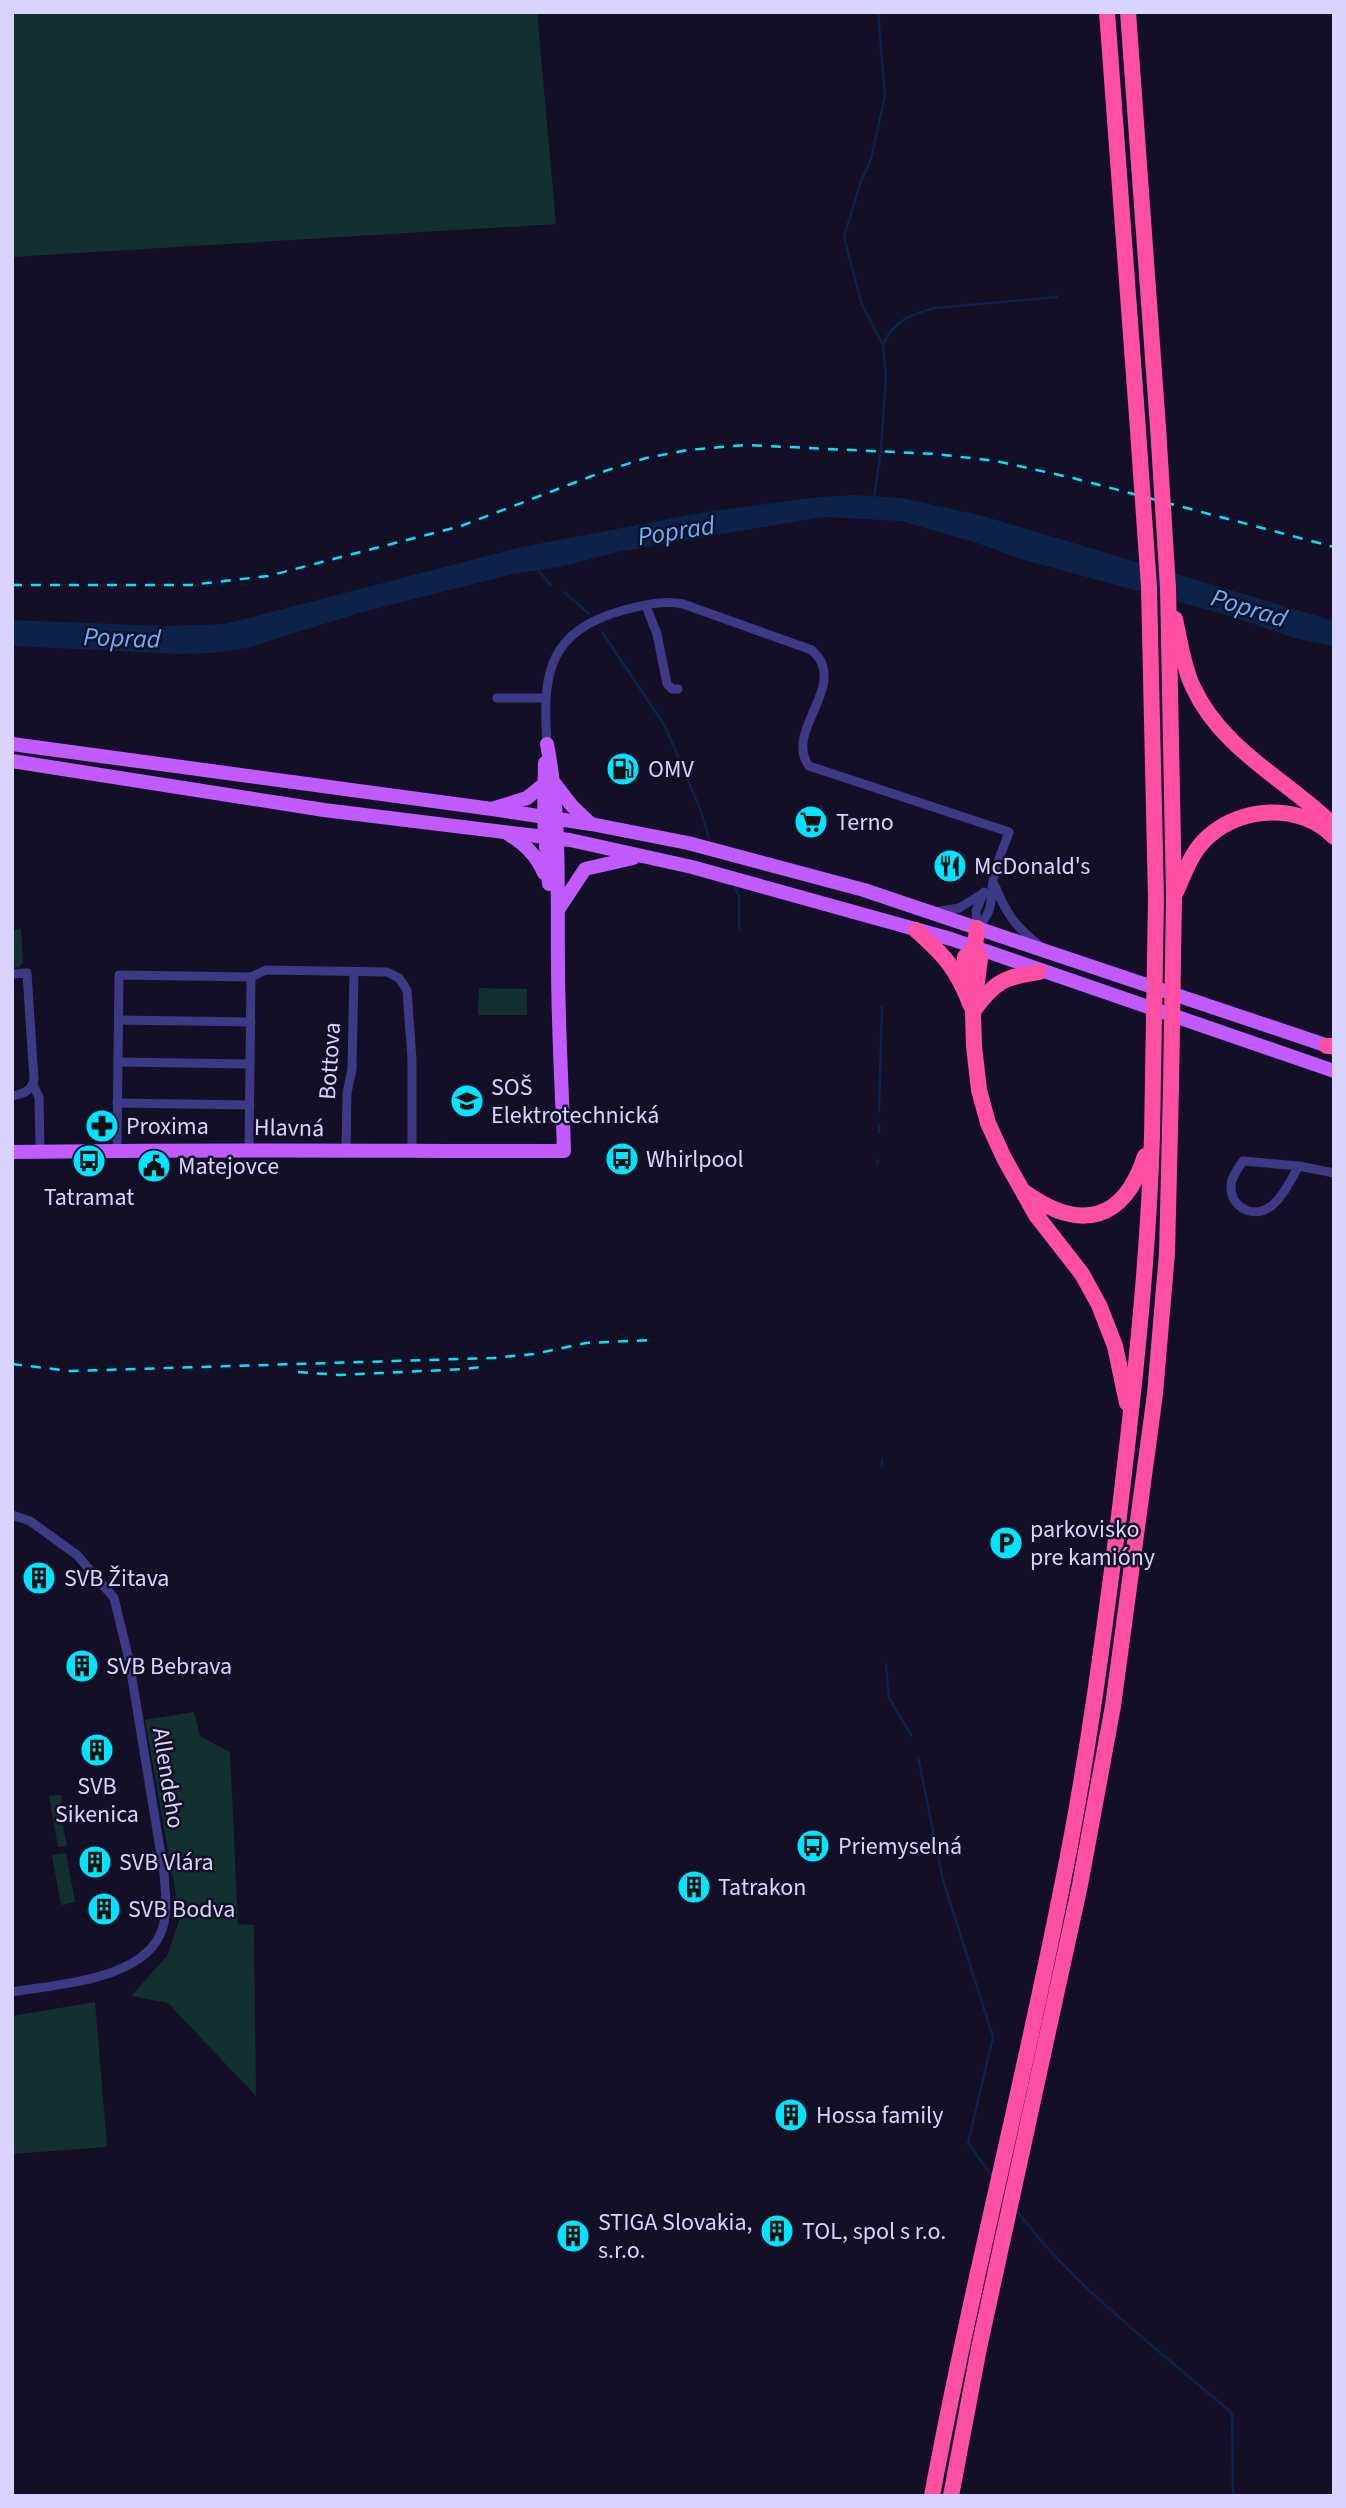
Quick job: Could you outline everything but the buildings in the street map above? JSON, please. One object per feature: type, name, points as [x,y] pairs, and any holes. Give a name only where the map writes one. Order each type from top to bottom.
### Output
[{"type":"highway","points":[[932,2496],[962,2341],[1062,1888],[1084,1766],[1102,1653],[1144,1278],[1152,1137],[1156,872],[1149,587],[1107,12]]},
{"type":"highway","points":[[951,2496],[979,2348],[1016,2186],[1104,1765],[1155,1394],[1167,1253],[1174,897],[1168,588],[1128,12]]},
{"type":"highway","points":[[1168,588],[1191,683],[1204,708],[1223,733],[1245,754],[1334,826]]},
{"type":"highway","points":[[1174,897],[1193,854],[1209,836],[1229,822],[1252,814],[1279,812],[1303,818],[1334,837]]},
{"type":"highway","points":[[977,928],[975,947],[980,959],[973,1012],[979,1090],[995,1141],[1013,1175],[1036,1215],[1082,1274],[1099,1305],[1115,1346],[1130,1420]]},
{"type":"highway","points":[[916,930],[946,958],[963,984],[973,1012]]},
{"type":"highway","points":[[963,984],[965,957],[975,947]]},
{"type":"highway","points":[[973,1012],[1000,981],[1039,972]]},
{"type":"highway","points":[[1024,1191],[1042,1205],[1064,1214],[1102,1212],[1122,1200],[1138,1180],[1152,1137]]},
{"type":"main road","points":[[12,744],[492,809],[591,824],[706,848],[864,890],[1332,1047]]},
{"type":"main road","points":[[547,744],[557,911]]},
{"type":"main road","points":[[12,761],[324,810],[551,837],[716,872],[975,947],[1039,972],[1334,1072]]},
{"type":"main road","points":[[492,809],[527,798],[549,784]]},
{"type":"main road","points":[[549,784],[591,824]]},
{"type":"main road","points":[[505,831],[526,846],[539,860],[557,911]]},
{"type":"main road","points":[[549,884],[551,837]]},
{"type":"main road","points":[[557,911],[585,869],[619,859],[647,856]]},
{"type":"main road","name":"Hlavná","points":[[12,1152],[117,1149],[564,1151],[557,911]]},
{"type":"street","points":[[547,744],[545,698],[556,654],[571,635],[610,614],[667,601],[683,604],[812,650],[823,664],[824,682],[801,747],[803,759],[808,766],[1009,832],[993,881],[976,911],[977,928]]},
{"type":"street","points":[[646,606],[657,634],[667,684],[672,689],[678,689]]},
{"type":"street","points":[[497,698],[545,698]]},
{"type":"street","points":[[977,928],[988,916],[994,895],[993,881]]},
{"type":"street","points":[[993,881],[1013,923],[1047,951]]},
{"type":"street","points":[[931,912],[959,908],[984,893]]},
{"type":"street","points":[[117,1149],[119,975],[251,977],[257,972],[267,970],[394,974],[407,990],[412,1060],[412,1152]]},
{"type":"street","name":"Bottova","points":[[346,1152],[347,1093],[352,1069],[354,972]]},
{"type":"street","points":[[12,974],[27,973],[33,1085],[39,1097],[40,1152]]},
{"type":"street","points":[[249,1150],[251,977]]},
{"type":"street","points":[[119,1020],[251,1022]]},
{"type":"street","points":[[118,1062],[250,1064]]},
{"type":"street","points":[[12,1096],[26,1092],[33,1085]]},
{"type":"street","points":[[117,1103],[250,1105]]},
{"type":"street","points":[[1299,1166],[1271,1207],[1258,1213],[1246,1211],[1236,1204],[1231,1183],[1243,1161],[1299,1166],[1334,1173]]},
{"type":"street","name":"Allendeho","points":[[12,1515],[30,1521],[76,1555],[114,1598],[131,1673],[162,1861],[166,1908],[162,1930],[147,1953],[133,1964],[96,1976],[12,1992]]},
{"type":"green space","points":[[12,12],[537,12],[556,224],[12,257]]},
{"type":"green space","points":[[21,929],[23,962],[19,967],[12,968],[12,930]]},
{"type":"green space","points":[[479,988],[527,989],[527,1015],[478,1015]]},
{"type":"green space","points":[[194,1712],[200,1736],[230,1752],[238,1924],[254,1925],[256,2096],[168,2003],[131,1996],[167,1956],[180,1918],[145,1720]]},
{"type":"green space","points":[[61,1795],[62,1803],[59,1805],[67,1846],[58,1847],[49,1796]]},
{"type":"green space","points":[[66,1853],[75,1902],[61,1905],[52,1855]]},
{"type":"green space","points":[[95,2002],[107,2147],[12,2154],[12,2016]]},
{"type":"water","name":"Poprad","points":[[854,495],[903,498],[983,516],[1334,621],[1334,646],[1298,639],[1230,616],[1024,560],[901,521],[823,517],[618,552],[560,567],[513,574],[359,613],[247,648],[183,654],[12,646],[12,620],[163,626],[225,624],[522,547],[705,512]]},
{"type":"waterway","points":[[874,498],[881,450],[886,377],[883,345],[862,305],[844,237],[860,184],[871,159],[885,96],[878,12]]},
{"type":"waterway","points":[[883,344],[898,324],[926,310],[1057,297]]},
{"type":"waterway","points":[[537,569],[551,585]]},
{"type":"waterway","points":[[564,592],[589,614]]},
{"type":"waterway","points":[[602,632],[665,726],[700,809],[709,838]]},
{"type":"waterway","points":[[735,888],[739,895],[739,929]]},
{"type":"waterway","points":[[879,1112],[882,1007]]},
{"type":"waterway","points":[[879,1124],[879,1133]]},
{"type":"waterway","points":[[877,1165],[878,1160]]},
{"type":"waterway","points":[[882,1459],[882,1466]]},
{"type":"waterway","points":[[886,1665],[889,1698],[911,1735]]},
{"type":"waterway","points":[[918,1757],[943,1880],[993,2037],[968,2143],[993,2177]]},
{"type":"waterway","points":[[1015,2208],[1038,2237],[1089,2291],[1232,2413],[1233,2496]]},
{"type":"railway","points":[[12,585],[190,585],[268,576],[461,526],[646,458],[688,450],[745,445],[936,454],[996,461],[1073,478],[1334,547]]},
{"type":"railway","points":[[12,1364],[70,1371],[493,1358],[534,1354],[586,1343],[652,1340]]},
{"type":"railway","points":[[298,1372],[339,1375],[487,1366]]},
{"type":"place","name":"OMV","points":[[623,769]]},
{"type":"place","name":"Terno","points":[[811,822]]},
{"type":"place","name":"McDonald's","points":[[950,866]]},
{"type":"place","name":"SOŠ Elektrotechnická","points":[[467,1101]]},
{"type":"place","name":"Proxima","points":[[102,1126]]},
{"type":"place","name":"Whirlpool","points":[[622,1159]]},
{"type":"place","name":"Tatramat","points":[[89,1161]]},
{"type":"place","name":"Matejovce","points":[[154,1166]]},
{"type":"place","name":"parkovisko pre kamióny","points":[[1006,1543]]},
{"type":"place","name":"SVB Žitava","points":[[39,1578]]},
{"type":"place","name":"SVB Bebrava","points":[[82,1666]]},
{"type":"place","name":"SVB Sikenica","points":[[97,1750]]},
{"type":"place","name":"Priemyselná","points":[[813,1846]]},
{"type":"place","name":"SVB Vlára","points":[[95,1862]]},
{"type":"place","name":"Tatrakon","points":[[694,1887]]},
{"type":"place","name":"SVB Bodva","points":[[104,1909]]},
{"type":"place","name":"Hossa family","points":[[791,2115]]},
{"type":"place","name":"TOL, spol s r.o.","points":[[777,2231]]},
{"type":"place","name":"STIGA Slovakia, s.r.o.","points":[[573,2236]]}]
